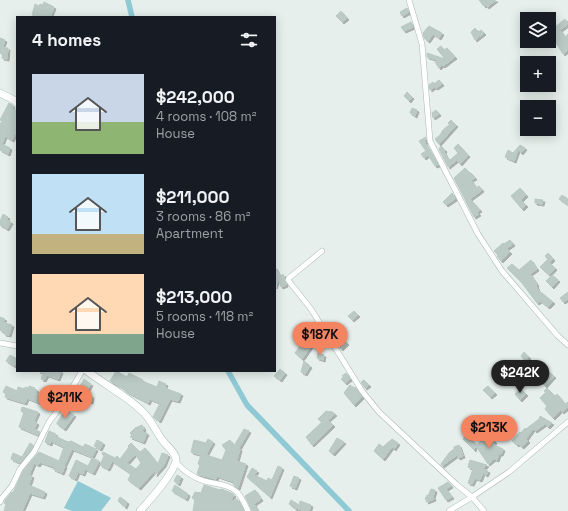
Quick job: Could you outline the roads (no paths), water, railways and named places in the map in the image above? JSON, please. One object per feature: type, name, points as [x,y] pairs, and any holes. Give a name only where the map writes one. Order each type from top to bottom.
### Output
[{"type":"main road","points":[[0,93],[16,102]]},
{"type":"main road","points":[[88,372],[134,404],[145,414],[158,435],[175,455],[176,462],[168,476],[156,493],[140,511]]},
{"type":"street","points":[[409,0],[422,44],[430,141],[478,234],[502,271],[558,336],[568,345]]},
{"type":"street","points":[[322,251],[288,280],[311,309],[362,391],[379,412],[472,498],[484,511]]},
{"type":"street","points":[[0,344],[16,346]]},
{"type":"street","points":[[0,502],[12,486],[20,468],[34,452],[50,422],[64,402],[81,372]]},
{"type":"street","points":[[449,511],[472,498],[509,472],[568,422]]},
{"type":"street","points":[[176,462],[180,468],[199,480],[220,484],[235,491],[240,495],[248,511]]},
{"type":"water","points":[[78,481],[111,498],[101,511],[72,511],[64,508]]},
{"type":"waterway","points":[[128,0],[132,16]]},
{"type":"waterway","points":[[229,372],[247,405],[349,511]]}]
